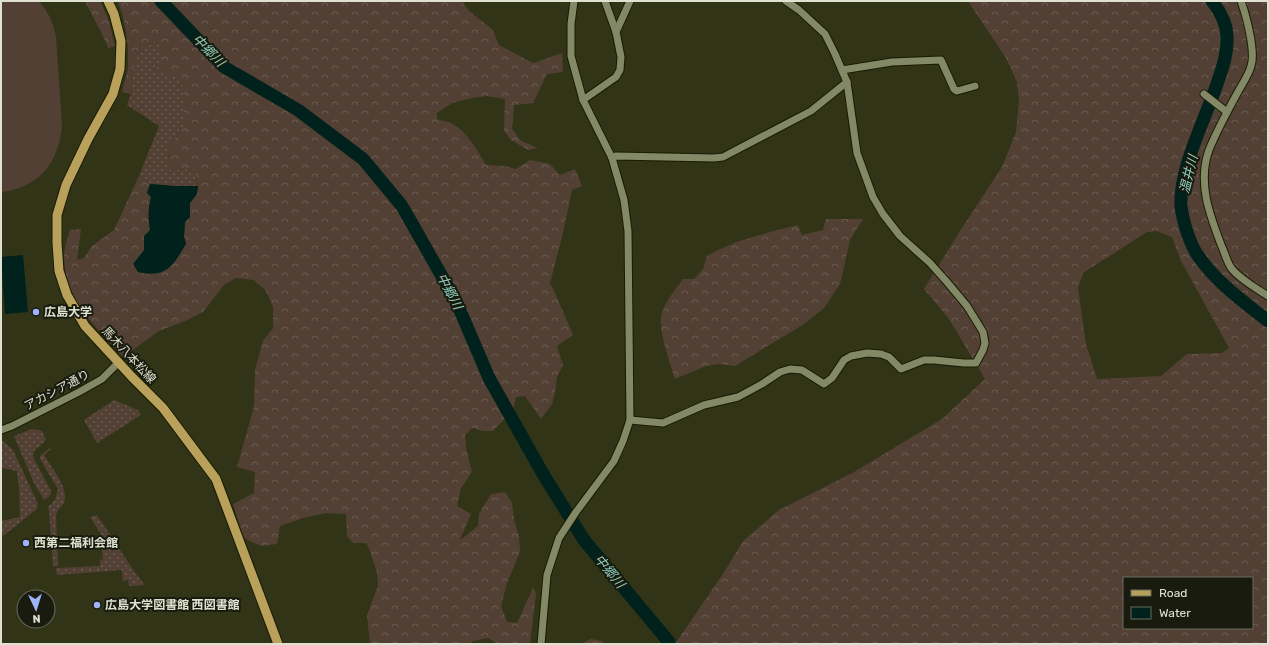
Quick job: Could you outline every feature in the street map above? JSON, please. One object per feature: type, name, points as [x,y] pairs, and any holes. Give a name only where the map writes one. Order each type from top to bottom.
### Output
[{"type":"main road","name":"馬木八本松線","points":[[108,1],[114,14],[121,41],[120,70],[113,94],[88,139],[66,185],[57,215],[59,271],[67,296],[85,326],[163,408],[216,479],[278,644]]},
{"type":"street","points":[[541,644],[547,575],[559,538],[576,512],[614,461],[630,420],[628,231],[624,200],[612,158],[583,100],[571,56],[571,24],[574,1]]},
{"type":"street","points":[[583,100],[616,77],[620,70],[621,57],[616,32],[605,1]]},
{"type":"street","points":[[616,32],[630,1]]},
{"type":"street","points":[[630,420],[663,423],[704,405],[738,397],[780,372],[790,369],[802,370],[824,384],[832,378],[844,360],[851,356],[867,353],[881,354],[889,357],[901,369],[924,360],[964,364],[976,363],[983,350],[985,343],[983,332],[967,306],[930,263],[900,236],[883,214],[873,197],[857,153],[847,82],[842,70],[825,34],[786,1]]},
{"type":"street","points":[[1241,1],[1246,14],[1250,34],[1252,66],[1226,111],[1209,151],[1204,182],[1205,198],[1210,217],[1231,268],[1240,277],[1268,296]]},
{"type":"street","points":[[842,70],[892,62],[941,60],[954,89],[957,91],[975,86]]},
{"type":"street","points":[[612,158],[616,156],[723,157],[811,111],[847,82]]},
{"type":"street","points":[[1204,94],[1226,111]]},
{"type":"street","name":"アカシア通り","points":[[1,430],[12,426],[102,379],[119,362]]},
{"type":"green space","points":[[1,1],[39,1],[50,18],[56,37],[62,125],[57,151],[44,172],[26,185],[3,192],[1,191]]},
{"type":"green space","points":[[85,1],[100,1],[108,18],[115,46],[108,48]]},
{"type":"green space","points":[[118,1],[462,1],[469,11],[492,29],[499,45],[533,63],[562,53],[563,72],[547,74],[533,103],[514,105],[512,129],[521,141],[538,148],[528,150],[511,140],[504,131],[505,99],[487,96],[472,98],[452,103],[437,113],[437,119],[451,123],[463,132],[472,142],[486,165],[504,166],[516,169],[530,160],[550,164],[560,175],[575,169],[582,186],[572,190],[550,283],[573,335],[557,346],[563,365],[557,377],[552,404],[541,419],[525,396],[516,397],[513,410],[493,431],[483,431],[472,428],[465,435],[466,448],[472,472],[461,488],[457,506],[471,514],[460,540],[478,526],[479,514],[491,494],[505,492],[512,503],[514,520],[519,536],[520,552],[507,583],[501,606],[507,622],[517,623],[533,588],[536,593],[530,644],[498,644],[488,638],[473,641],[470,644],[370,644],[367,615],[378,586],[377,572],[367,543],[353,543],[347,536],[346,514],[327,513],[303,518],[280,526],[277,544],[261,546],[244,538],[233,504],[254,493],[255,472],[237,467],[254,407],[255,370],[263,341],[273,328],[273,307],[266,291],[254,280],[236,278],[224,285],[203,312],[159,331],[123,357],[93,323],[76,300],[66,273],[64,257],[70,230],[81,229],[77,260],[84,258],[92,246],[114,230],[139,176],[150,184],[147,193],[151,197],[149,206],[150,230],[144,236],[144,250],[138,272],[148,274],[159,273],[186,244],[184,236],[185,222],[190,217],[190,203],[196,194],[198,187],[194,169],[168,170],[169,146],[184,126],[184,98],[181,79],[155,71],[163,55],[158,41],[140,47],[134,65],[131,94],[122,92],[128,67],[128,48],[125,24]]},
{"type":"green space","points":[[968,1],[1268,1],[1268,644],[675,644],[723,574],[743,541],[779,510],[854,472],[942,419],[985,379],[949,319],[924,289],[1002,167],[1016,132],[1019,101],[1017,82],[1006,58]],"holes":[[[1157,231],[1172,237],[1181,261],[1229,348],[1222,353],[1187,354],[1161,376],[1097,379],[1086,344],[1078,288],[1083,273],[1147,232]]]},
{"type":"green space","points":[[158,41],[163,55],[182,79],[184,98],[184,126],[169,146],[168,170],[194,169],[198,186],[150,184],[139,176],[159,126],[127,105],[131,94],[134,65],[140,47]]},
{"type":"green space","points":[[826,219],[863,219],[850,240],[840,284],[824,308],[804,324],[735,366],[720,364],[706,366],[675,379],[665,346],[661,328],[661,320],[666,304],[683,279],[694,279],[703,269],[707,256],[729,245],[752,237],[798,225],[802,235],[823,230]]},
{"type":"green space","points":[[114,400],[138,410],[141,415],[97,443],[84,420]]},
{"type":"green space","points":[[32,429],[42,431],[46,440],[34,451],[33,457],[51,491],[48,498],[44,500],[34,483],[14,436]]},
{"type":"green space","points":[[1,441],[13,450],[38,504],[37,509],[3,536],[1,534],[1,521],[20,517],[17,471],[1,468]]},
{"type":"green space","points":[[50,448],[51,449],[44,455],[61,481],[65,493],[64,503],[56,515],[58,566],[53,566],[48,507],[55,500],[58,489],[40,459],[40,456]]},
{"type":"green space","points":[[97,515],[136,574],[145,585],[129,586],[128,580],[123,581],[122,570],[57,575],[56,568],[100,566],[100,559],[103,560],[102,551],[104,539],[90,517]]},
{"type":"green space","points":[[591,639],[602,641],[606,644],[581,644]]},
{"type":"water","points":[[150,184],[198,186],[197,194],[190,203],[190,217],[185,222],[184,236],[186,244],[177,259],[168,269],[156,273],[138,272],[133,264],[144,250],[144,236],[150,230],[149,206],[151,197],[147,193]]},
{"type":"water","points":[[23,255],[28,312],[5,314],[1,257]]},
{"type":"waterway","name":"中郷川","points":[[161,1],[224,67],[298,110],[363,159],[402,206],[456,301],[489,378],[543,474],[584,540],[669,642]]},
{"type":"waterway","name":"温井川","points":[[1212,1],[1220,13],[1227,32],[1227,48],[1222,70],[1194,143],[1184,176],[1181,206],[1182,213],[1187,232],[1197,255],[1231,292],[1268,321]]},
{"type":"place","name":"広島大学","points":[[36,312]]},
{"type":"place","name":"西第二福利会館","points":[[26,543]]},
{"type":"place","name":"広島大学図書館 西図書館","points":[[97,605]]}]
